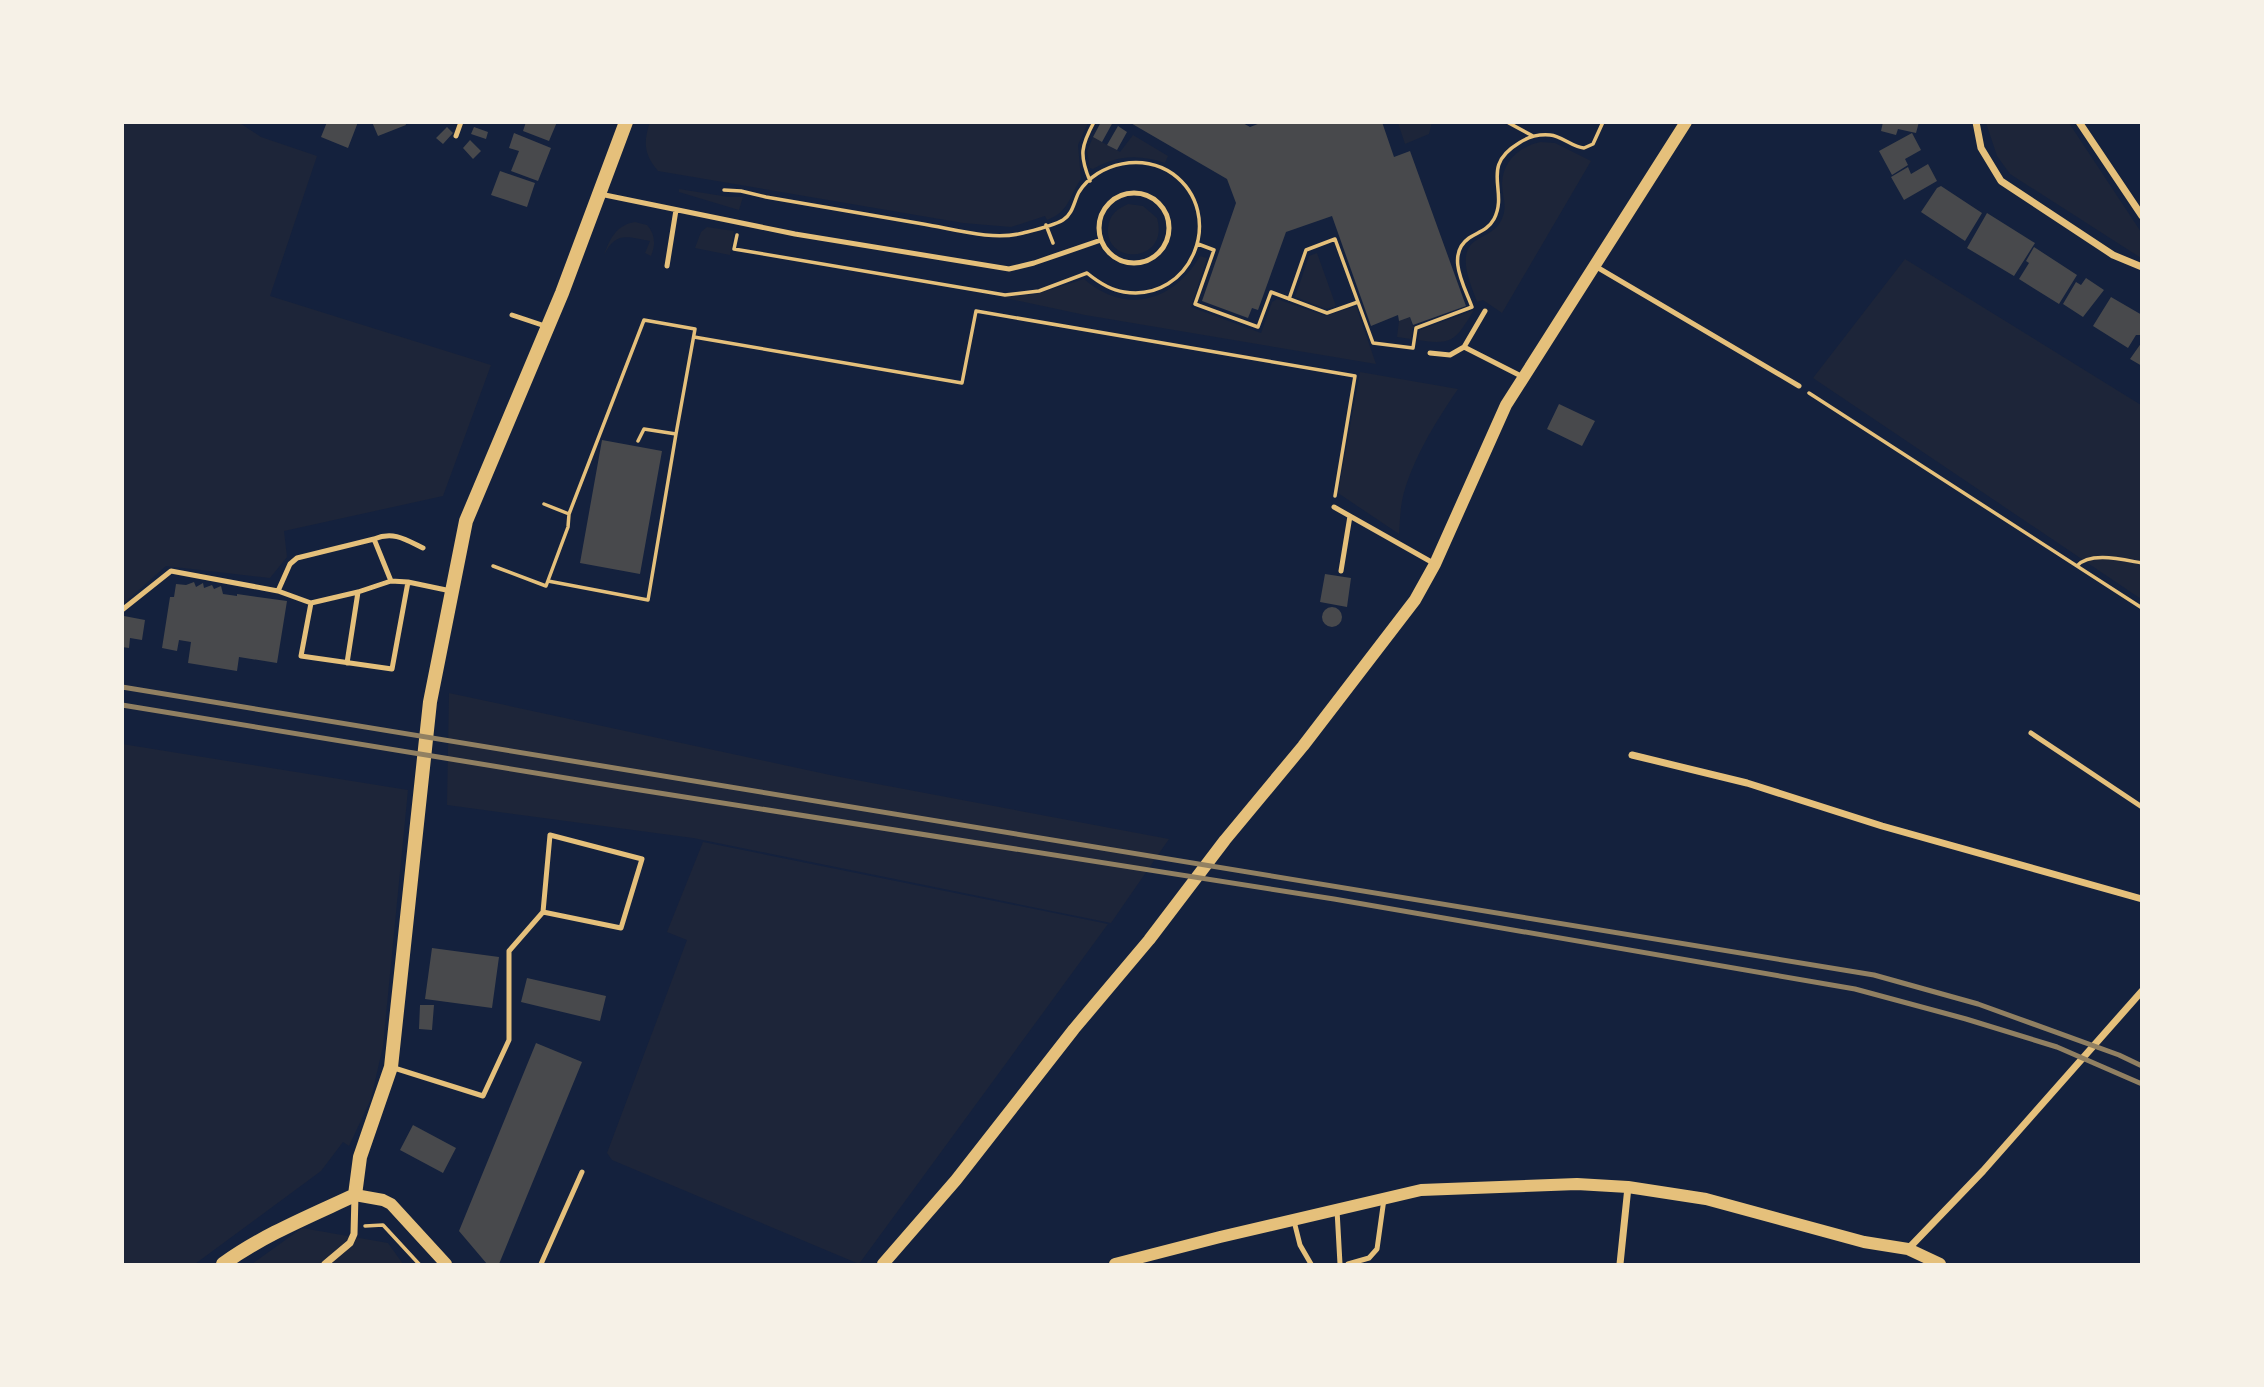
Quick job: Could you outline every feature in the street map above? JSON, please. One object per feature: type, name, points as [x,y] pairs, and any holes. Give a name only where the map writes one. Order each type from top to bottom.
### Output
[{"type":"main road","points":[[223,1265],[240,1252],[292,1223],[355,1195],[360,1157],[391,1066],[430,702],[466,521],[548,327],[626,122]]},
{"type":"street","points":[[883,1265],[956,1180],[1225,840],[1303,746],[1407,610],[1436,564],[1506,405],[1686,122]]},
{"type":"street","points":[[1976,122],[1981,148],[2001,181],[2113,255],[2141,267]]},
{"type":"street","points":[[2079,122],[2141,216]]},
{"type":"street","points":[[1632,755],[1746,783],[1882,826],[2141,899]]},
{"type":"street","points":[[1908,1249],[1983,1171],[2141,991]]},
{"type":"street","points":[[1115,1265],[1337,1210],[1434,1190],[1577,1184],[1628,1187],[1706,1199],[1864,1242],[1908,1249],[1940,1265]]},
{"type":"street","points":[[1620,1265],[1628,1187]]},
{"type":"street","points":[[325,1265],[350,1243],[355,1227],[355,1195],[391,1204],[446,1265]]},
{"type":"lane","points":[[456,136],[461,122]]},
{"type":"lane","points":[[1138,193],[1149,196],[1159,202],[1166,212],[1169,234],[1165,245],[1158,254],[1148,260],[1126,262],[1115,257],[1101,240],[1101,217],[1115,198],[1138,193]]},
{"type":"lane","points":[[600,194],[795,234],[1009,268],[1101,240]]},
{"type":"lane","points":[[667,266],[676,210]]},
{"type":"lane","points":[[1595,266],[1799,386]]},
{"type":"lane","points":[[1430,353],[1450,355],[1464,346],[1485,311]]},
{"type":"lane","points":[[512,315],[548,327]]},
{"type":"lane","points":[[1464,346],[1524,377]]},
{"type":"lane","points":[[1334,507],[1436,564]]},
{"type":"lane","points":[[1341,571],[1350,516]]},
{"type":"lane","points":[[278,591],[290,564],[297,558],[387,534],[399,536],[423,548]]},
{"type":"lane","points":[[374,539],[391,581]]},
{"type":"lane","points":[[122,610],[171,571],[278,591],[312,603],[391,581],[451,591]]},
{"type":"lane","points":[[312,603],[302,656],[392,669],[408,582]]},
{"type":"lane","points":[[347,663],[358,592]]},
{"type":"lane","points":[[2031,733],[2141,807]]},
{"type":"lane","points":[[391,1066],[482,1096],[509,1040],[509,951],[543,912],[550,835],[642,859],[621,928],[543,912]]},
{"type":"lane","points":[[541,1265],[582,1172]]},
{"type":"lane","points":[[1348,1265],[1369,1258],[1377,1250],[1384,1199]]},
{"type":"lane","points":[[1337,1210],[1340,1265]]},
{"type":"lane","points":[[1294,1221],[1300,1245],[1311,1265]]},
{"type":"path","points":[[1090,181],[1081,151],[1094,122]]},
{"type":"path","points":[[1507,122],[1534,136]]},
{"type":"path","points":[[1289,299],[1306,250],[1335,239],[1373,343],[1413,348],[1416,328],[1472,307],[1457,262],[1458,251],[1467,239],[1481,233],[1492,223],[1498,210],[1497,169],[1502,156],[1513,146],[1534,136],[1552,135],[1584,148],[1593,144],[1603,122]]},
{"type":"path","points":[[724,190],[998,235],[1015,235],[1065,219],[1080,192],[1090,181],[1112,166],[1132,162],[1153,164],[1172,174],[1187,188],[1197,207],[1200,229],[1196,251],[1185,270],[1167,285],[1146,292],[1124,292],[1103,285],[1087,274],[1039,291],[1005,295],[734,249],[739,222]]},
{"type":"path","points":[[1046,226],[1057,255]]},
{"type":"path","points":[[1198,244],[1214,250],[1195,304],[1258,327],[1271,292],[1327,313],[1358,302]]},
{"type":"path","points":[[694,337],[962,383],[976,310],[1354,376],[1334,507]]},
{"type":"path","points":[[493,566],[546,586],[568,527],[569,514],[644,320],[695,329],[648,600],[548,582]]},
{"type":"path","points":[[1799,386],[2141,608]]},
{"type":"path","points":[[638,441],[644,429],[676,434]]},
{"type":"path","points":[[544,504],[569,514]]},
{"type":"path","points":[[2076,567],[2080,562],[2093,558],[2141,563]]},
{"type":"path","points":[[355,1227],[383,1225],[419,1265]]},
{"type":"shaded area","points":[[123,122],[240,123],[261,137],[317,156],[270,296],[491,365],[443,496],[284,531],[287,557],[270,578],[166,566],[123,604]]},
{"type":"shaded area","points":[[650,122],[1088,123],[1078,145],[1081,179],[1064,208],[1047,220],[1045,216],[1011,227],[963,223],[658,171],[646,148]]},
{"type":"shaded area","points":[[1432,122],[1429,134],[1405,144],[1398,123]]},
{"type":"shaded area","points":[[1986,123],[2069,123],[2141,232],[2141,258],[2010,174],[1997,156]]},
{"type":"shaded area","points":[[1133,135],[1168,156],[1165,163],[1128,157],[1090,168],[1087,151],[1093,137],[1120,152]]},
{"type":"shaded area","points":[[1540,142],[1555,143],[1591,161],[1502,313],[1483,300],[1477,302],[1468,276],[1466,258],[1472,243],[1494,229],[1501,220],[1505,208],[1502,183],[1505,168],[1519,151]]},
{"type":"shaded area","points":[[679,189],[743,197],[739,210],[679,192]]},
{"type":"shaded area","points":[[1128,204],[1143,206],[1157,218],[1159,233],[1154,244],[1146,251],[1136,254],[1116,249],[1110,240],[1108,228],[1110,219],[1117,210]]},
{"type":"shaded area","points":[[635,222],[647,225],[652,232],[654,247],[651,256],[645,253],[650,241],[629,237],[613,242],[604,255],[611,238],[618,230]]},
{"type":"shaded area","points":[[707,227],[734,231],[730,255],[695,248],[701,232]]},
{"type":"shaded area","points":[[1317,253],[1336,306],[1326,309],[1295,297],[1309,256]]},
{"type":"shaded area","points":[[1200,256],[1207,258],[1191,307],[1261,333],[1272,302],[1277,299],[1326,316],[1356,306],[1376,364],[1085,315],[1001,297],[1036,294],[1084,279],[1116,297],[1132,300],[1148,298],[1163,293],[1176,284]]},
{"type":"shaded area","points":[[1905,259],[2141,405],[2141,599],[1813,378]]},
{"type":"shaded area","points":[[1474,310],[1453,338],[1439,342],[1418,340],[1420,330]]},
{"type":"shaded area","points":[[1410,317],[1412,325],[1416,327],[1413,328],[1411,339],[1397,337],[1399,321]]},
{"type":"shaded area","points":[[1360,372],[1458,389],[1417,457],[1402,501],[1399,534],[1338,493]]},
{"type":"shaded area","points":[[449,693],[835,776],[1169,839],[1111,923],[693,838],[447,805]]},
{"type":"shaded area","points":[[122,744],[408,790],[383,1046],[371,1099],[349,1146],[343,1142],[321,1171],[195,1264],[123,1264]]},
{"type":"shaded area","points":[[703,842],[1108,924],[859,1264],[612,1160],[607,1153],[687,940],[667,932]]},
{"type":"shaded area","points":[[302,1228],[388,1243],[403,1264],[252,1264]]},
{"type":"building","points":[[327,122],[358,122],[348,148],[321,137]]},
{"type":"building","points":[[372,122],[405,122],[406,125],[378,136]]},
{"type":"building","points":[[526,122],[557,122],[549,141],[523,131]]},
{"type":"building","points":[[1101,122],[1113,122],[1102,142],[1093,137]]},
{"type":"building","points":[[1129,122],[1241,122],[1250,127],[1263,122],[1382,122],[1394,157],[1410,151],[1466,306],[1413,325],[1410,317],[1399,321],[1398,315],[1371,326],[1332,216],[1286,232],[1258,310],[1252,308],[1248,318],[1202,301],[1236,203],[1227,179]]},
{"type":"building","points":[[1883,122],[1919,122],[1916,133],[1898,129],[1896,135],[1881,131]]},
{"type":"building","points":[[1118,126],[1127,132],[1117,150],[1107,145]]},
{"type":"building","points":[[447,127],[453,133],[443,144],[436,138]]},
{"type":"building","points":[[474,127],[488,132],[486,139],[471,134]]},
{"type":"building","points":[[514,133],[551,148],[538,181],[511,171],[519,151],[509,148]]},
{"type":"building","points":[[1912,133],[1921,150],[1905,159],[1908,165],[1892,175],[1879,151]]},
{"type":"building","points":[[470,140],[481,151],[473,159],[463,148]]},
{"type":"building","points":[[1928,164],[1937,181],[1904,200],[1891,177],[1908,167],[1911,174]]},
{"type":"building","points":[[500,171],[535,183],[527,207],[491,195]]},
{"type":"building","points":[[1941,186],[1982,213],[1965,241],[1921,212]]},
{"type":"building","points":[[1987,213],[2035,243],[2014,276],[1967,248]]},
{"type":"building","points":[[2034,247],[2077,275],[2059,304],[2019,279],[2029,263],[2026,261]]},
{"type":"building","points":[[2086,278],[2104,290],[2083,317],[2063,304],[2076,282],[2081,285]]},
{"type":"building","points":[[2111,297],[2142,315],[2142,335],[2136,335],[2128,348],[2093,326]]},
{"type":"building","points":[[2142,342],[2142,366],[2130,359]]},
{"type":"building","points":[[1559,404],[1595,421],[1582,446],[1547,429]]},
{"type":"building","points":[[602,440],[662,451],[640,574],[580,563]]},
{"type":"building","points":[[1325,574],[1351,578],[1347,607],[1320,602]]},
{"type":"building","points":[[194,582],[196,587],[203,583],[204,588],[212,585],[214,589],[221,586],[223,594],[287,601],[277,663],[239,657],[237,671],[188,663],[191,642],[179,640],[177,651],[162,648],[170,597],[174,597],[176,584]]},
{"type":"building","points":[[1332,607],[1339,610],[1342,617],[1339,624],[1332,627],[1325,624],[1322,617],[1325,610]]},
{"type":"building","points":[[124,616],[145,620],[142,640],[130,638],[129,648],[122,647]]},
{"type":"building","points":[[432,948],[499,957],[492,1008],[425,999]]},
{"type":"building","points":[[527,978],[606,996],[600,1021],[521,1002]]},
{"type":"building","points":[[420,1005],[434,1005],[432,1030],[419,1029]]},
{"type":"building","points":[[536,1043],[582,1062],[499,1264],[487,1264],[459,1231]]},
{"type":"building","points":[[413,1125],[456,1148],[443,1173],[400,1150]]},
{"type":"railway","points":[[122,687],[1874,975],[1978,1004],[2119,1055],[2142,1066]]},
{"type":"railway","points":[[122,705],[621,787],[1334,899],[1855,989],[2057,1047],[2142,1084]]}]
